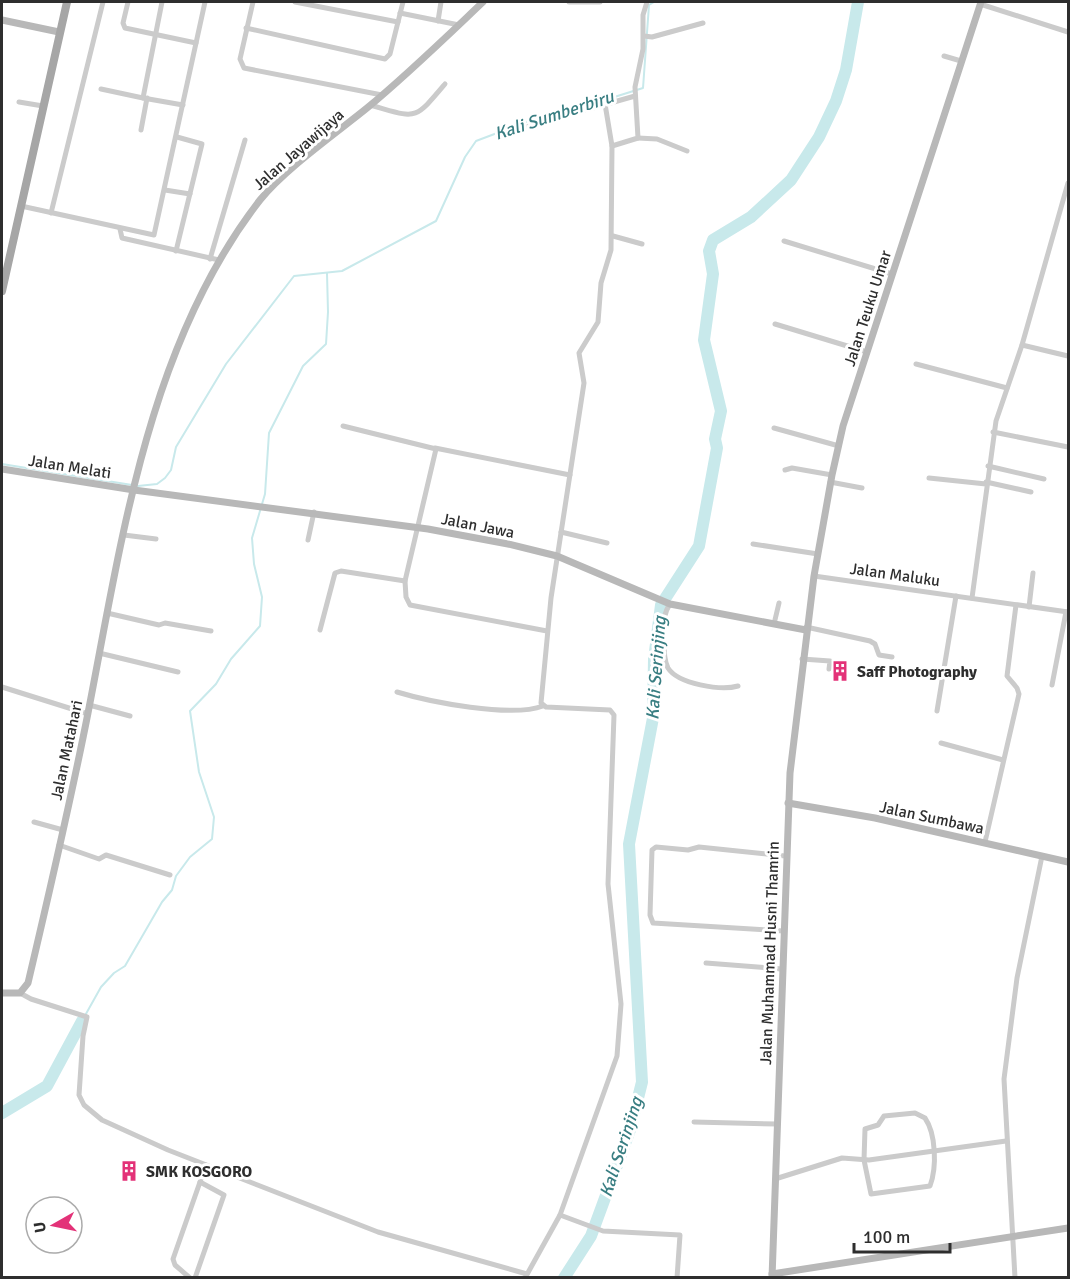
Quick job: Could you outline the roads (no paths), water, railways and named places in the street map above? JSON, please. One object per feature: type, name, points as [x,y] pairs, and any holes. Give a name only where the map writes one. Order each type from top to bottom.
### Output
[{"type":"main road","points":[[2,291],[5,257],[21,206],[67,2]]},
{"type":"street","points":[[51,213],[103,2]]},
{"type":"street","points":[[128,2],[123,27],[196,44]]},
{"type":"street","points":[[141,130],[162,2]]},
{"type":"street","points":[[21,206],[154,235],[205,2]]},
{"type":"street","points":[[252,2],[240,60],[244,68],[382,94]]},
{"type":"street","points":[[295,2],[398,22]]},
{"type":"street","points":[[246,28],[385,58],[390,54],[403,2]]},
{"type":"street","points":[[438,21],[441,2]]},
{"type":"street","name":"Jalan Jayawijaya","points":[[135,486],[174,359],[188,322],[219,260],[262,197],[370,105],[483,2]]},
{"type":"street","points":[[569,2],[600,2]]},
{"type":"street","points":[[638,138],[635,92],[648,37],[643,15],[647,2]]},
{"type":"street","points":[[980,3],[1068,32]]},
{"type":"street","name":"Jalan Teuku Umar","points":[[806,628],[838,446],[980,3]]},
{"type":"street","points":[[400,14],[459,25]]},
{"type":"street","points":[[2,20],[59,32]]},
{"type":"street","points":[[648,37],[703,23]]},
{"type":"street","points":[[944,56],[961,61]]},
{"type":"street","points":[[370,105],[412,116],[423,110],[446,84]]},
{"type":"street","points":[[102,89],[183,105]]},
{"type":"street","points":[[498,135],[605,104],[635,92]]},
{"type":"street","points":[[19,102],[43,106]]},
{"type":"street","points":[[543,706],[541,685],[547,631],[584,378],[579,353],[598,322],[602,284],[613,236],[612,146],[605,104]]},
{"type":"street","points":[[176,251],[202,144],[177,137]]},
{"type":"street","points":[[612,146],[638,138],[657,139],[687,151]]},
{"type":"street","points":[[210,259],[245,140]]},
{"type":"street","points":[[972,598],[993,432],[1022,345],[1068,183]]},
{"type":"street","points":[[165,190],[190,194]]},
{"type":"street","points":[[120,229],[122,238],[219,260]]},
{"type":"street","points":[[613,236],[642,244]]},
{"type":"street","points":[[784,241],[892,274]]},
{"type":"street","points":[[775,324],[867,352]]},
{"type":"street","points":[[1022,345],[1068,356]]},
{"type":"street","points":[[916,364],[1007,388]]},
{"type":"street","points":[[343,426],[435,448],[570,475]]},
{"type":"street","points":[[774,428],[838,446]]},
{"type":"street","points":[[993,432],[1068,447]]},
{"type":"street","points":[[435,448],[405,581],[407,600],[414,606],[547,631]]},
{"type":"street","points":[[988,466],[1044,479]]},
{"type":"street","name":"Jalan Melati","points":[[2,469],[135,486]]},
{"type":"street","points":[[785,470],[862,488]]},
{"type":"street","points":[[928,478],[986,483],[1031,492]]},
{"type":"street","name":"Jalan Jawa","points":[[135,486],[418,527],[557,556],[668,603],[806,628]]},
{"type":"street","name":"Jalan Matahari","points":[[20,993],[28,983],[63,830],[135,486]]},
{"type":"street","points":[[308,540],[314,513]]},
{"type":"street","points":[[561,532],[607,543]]},
{"type":"street","points":[[124,535],[156,540]]},
{"type":"street","points":[[753,544],[818,554]]},
{"type":"street","points":[[320,630],[335,573],[341,571],[405,581]]},
{"type":"street","points":[[1029,607],[1033,573]]},
{"type":"street","name":"Jalan Maluku","points":[[814,576],[1067,612]]},
{"type":"street","points":[[937,711],[956,596]]},
{"type":"street","points":[[668,603],[664,614],[664,638],[666,664],[672,673],[679,678],[706,686],[727,688],[738,686]]},
{"type":"street","points":[[774,624],[778,603]]},
{"type":"street","points":[[985,842],[1019,692],[1007,676],[1016,605]]},
{"type":"street","points":[[1052,685],[1067,612]]},
{"type":"street","points":[[107,613],[159,625],[165,622],[211,632]]},
{"type":"street","points":[[806,628],[870,641],[875,644],[879,655],[892,657]]},
{"type":"street","name":"Jalan Muhammad Husni Thamrin","points":[[772,1276],[785,856],[788,803],[806,628]]},
{"type":"street","points":[[99,653],[178,672]]},
{"type":"street","points":[[802,659],[830,662],[829,669]]},
{"type":"street","points":[[2,687],[88,714]]},
{"type":"street","points":[[2,993],[20,993],[31,999],[85,1016],[79,1084],[84,1105],[102,1120],[206,1165],[378,1232],[526,1276],[562,1216],[615,1066],[621,1024],[608,884],[614,715],[610,710],[543,706],[522,710],[440,704],[397,692]]},
{"type":"street","points":[[89,705],[130,716]]},
{"type":"street","points":[[941,743],[1003,760]]},
{"type":"street","name":"Jalan Sumbawa","points":[[788,803],[875,818],[1068,862]]},
{"type":"street","points":[[34,822],[63,830]]},
{"type":"street","points":[[59,845],[99,859],[106,855],[170,875]]},
{"type":"street","points":[[784,931],[653,923],[651,866],[652,850],[656,847],[688,850],[699,847],[785,856]]},
{"type":"street","points":[[1015,1278],[1014,1236],[1003,1103],[1007,1048],[1017,978],[1042,856]]},
{"type":"street","points":[[706,963],[782,969]]},
{"type":"street","points":[[910,1113],[922,1115],[928,1121],[934,1173],[930,1186],[871,1194],[864,1160],[864,1131],[879,1124],[884,1116],[910,1113]]},
{"type":"street","points":[[694,1122],[777,1124]]},
{"type":"street","points":[[775,1179],[842,1158],[864,1160],[1006,1141]]},
{"type":"street","points":[[190,1278],[175,1264],[173,1259],[206,1165]]},
{"type":"street","points":[[195,1278],[224,1196],[200,1182]]},
{"type":"street","points":[[562,1216],[603,1231],[680,1235],[677,1278]]},
{"type":"street","points":[[772,1276],[1068,1228]]},
{"type":"waterway","name":"Kali Sumberbiru","points":[[138,486],[157,484],[171,470],[176,447],[226,364],[294,276],[342,271],[436,221],[465,157],[476,141],[534,119],[573,110],[643,88],[649,5],[654,2]]},
{"type":"waterway","name":"Kali Serinjing","points":[[564,1278],[591,1236],[630,1130],[642,1082],[629,844],[653,718],[654,659],[661,605],[699,546],[717,448],[715,439],[721,411],[704,340],[713,274],[709,251],[713,240],[751,217],[791,180],[819,137],[836,101],[846,70],[858,2]]},
{"type":"waterway","name":"Kali Sumberbiru","points":[[82,1021],[101,987],[114,973],[125,966],[162,902],[172,890],[176,876],[190,857],[212,839],[214,817],[199,772],[190,711],[216,684],[231,659],[260,626],[262,597],[254,564],[252,538],[265,494],[269,433],[303,366],[326,344],[327,273]]},
{"type":"waterway","points":[[2,464],[132,485]]},
{"type":"waterway","name":"Kali Sumberbiru","points":[[2,1113],[47,1086],[82,1021]]},
{"type":"place","name":"Saff Photography","points":[[840,671]]},
{"type":"place","name":"SMK KOSGORO","points":[[129,1171]]}]
